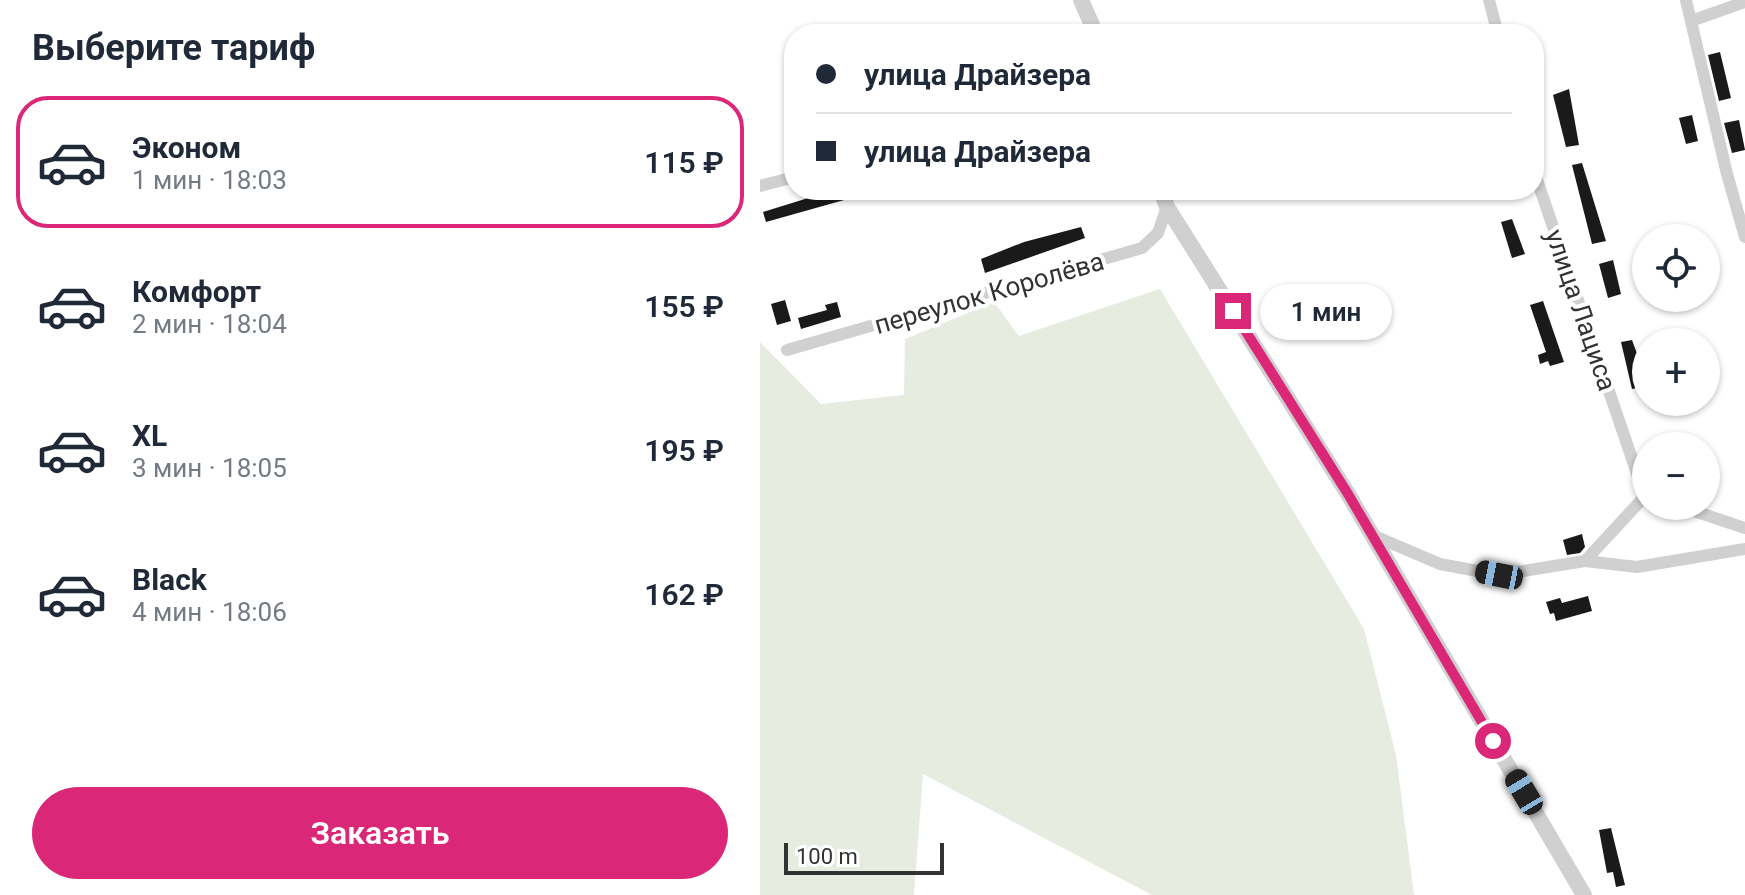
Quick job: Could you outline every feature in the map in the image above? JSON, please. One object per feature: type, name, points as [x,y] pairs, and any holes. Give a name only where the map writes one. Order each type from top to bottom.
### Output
[{"type":"street","points":[[1081,0],[1092,24]]},
{"type":"street","points":[[1489,0],[1495,24]]},
{"type":"street","points":[[1686,0],[1745,237]]},
{"type":"street","points":[[1691,21],[1745,2]]},
{"type":"street","points":[[760,186],[784,180]]},
{"type":"street","points":[[1165,200],[1372,535],[1584,895]]},
{"type":"street","name":"улица Лациса","points":[[1544,200],[1632,457]]},
{"type":"street","name":"переулок Королёва","points":[[787,350],[1142,248],[1158,233],[1167,207]]},
{"type":"street","points":[[1585,561],[1632,509]]},
{"type":"street","points":[[1720,520],[1745,528]]},
{"type":"street","points":[[1372,535],[1440,564],[1499,575],[1585,561],[1637,567],[1745,549]]},
{"type":"shaded area","points":[[1160,289],[1364,629],[1396,755],[1414,895],[1152,895],[923,774],[914,895],[760,895],[760,342],[821,404],[904,395],[905,339],[994,302],[1019,336]]},
{"type":"building","points":[[1720,52],[1731,98],[1719,101],[1708,55]]},
{"type":"building","points":[[1569,89],[1579,145],[1566,147],[1553,95]]},
{"type":"building","points":[[1692,115],[1698,141],[1686,144],[1679,118]]},
{"type":"building","points":[[1739,120],[1745,150],[1732,153],[1724,123]]},
{"type":"building","points":[[1582,163],[1606,241],[1592,244],[1572,165]]},
{"type":"building","points":[[802,200],[844,200],[766,222],[763,212]]},
{"type":"building","points":[[1512,219],[1525,254],[1512,258],[1501,222]]},
{"type":"building","points":[[1081,227],[1085,238],[985,273],[981,259],[1024,242]]},
{"type":"building","points":[[1613,260],[1621,294],[1608,298],[1599,264]]},
{"type":"building","points":[[785,300],[791,321],[777,325],[771,304]]},
{"type":"building","points":[[1543,301],[1564,362],[1550,366],[1548,361],[1540,364],[1538,355],[1546,352],[1530,305]]},
{"type":"building","points":[[837,302],[841,317],[801,329],[798,318],[827,310],[825,305]]},
{"type":"building","points":[[1632,340],[1632,389],[1621,342]]},
{"type":"building","points":[[1582,534],[1585,547],[1580,553],[1567,555],[1563,540]]},
{"type":"building","points":[[1588,596],[1592,611],[1556,621],[1546,602],[1560,598],[1562,603]]},
{"type":"building","points":[[1611,828],[1625,885],[1616,887],[1613,872],[1607,873],[1599,830]]},
{"type":"route","points":[[1233,311],[1348,494],[1493,741]]}]
